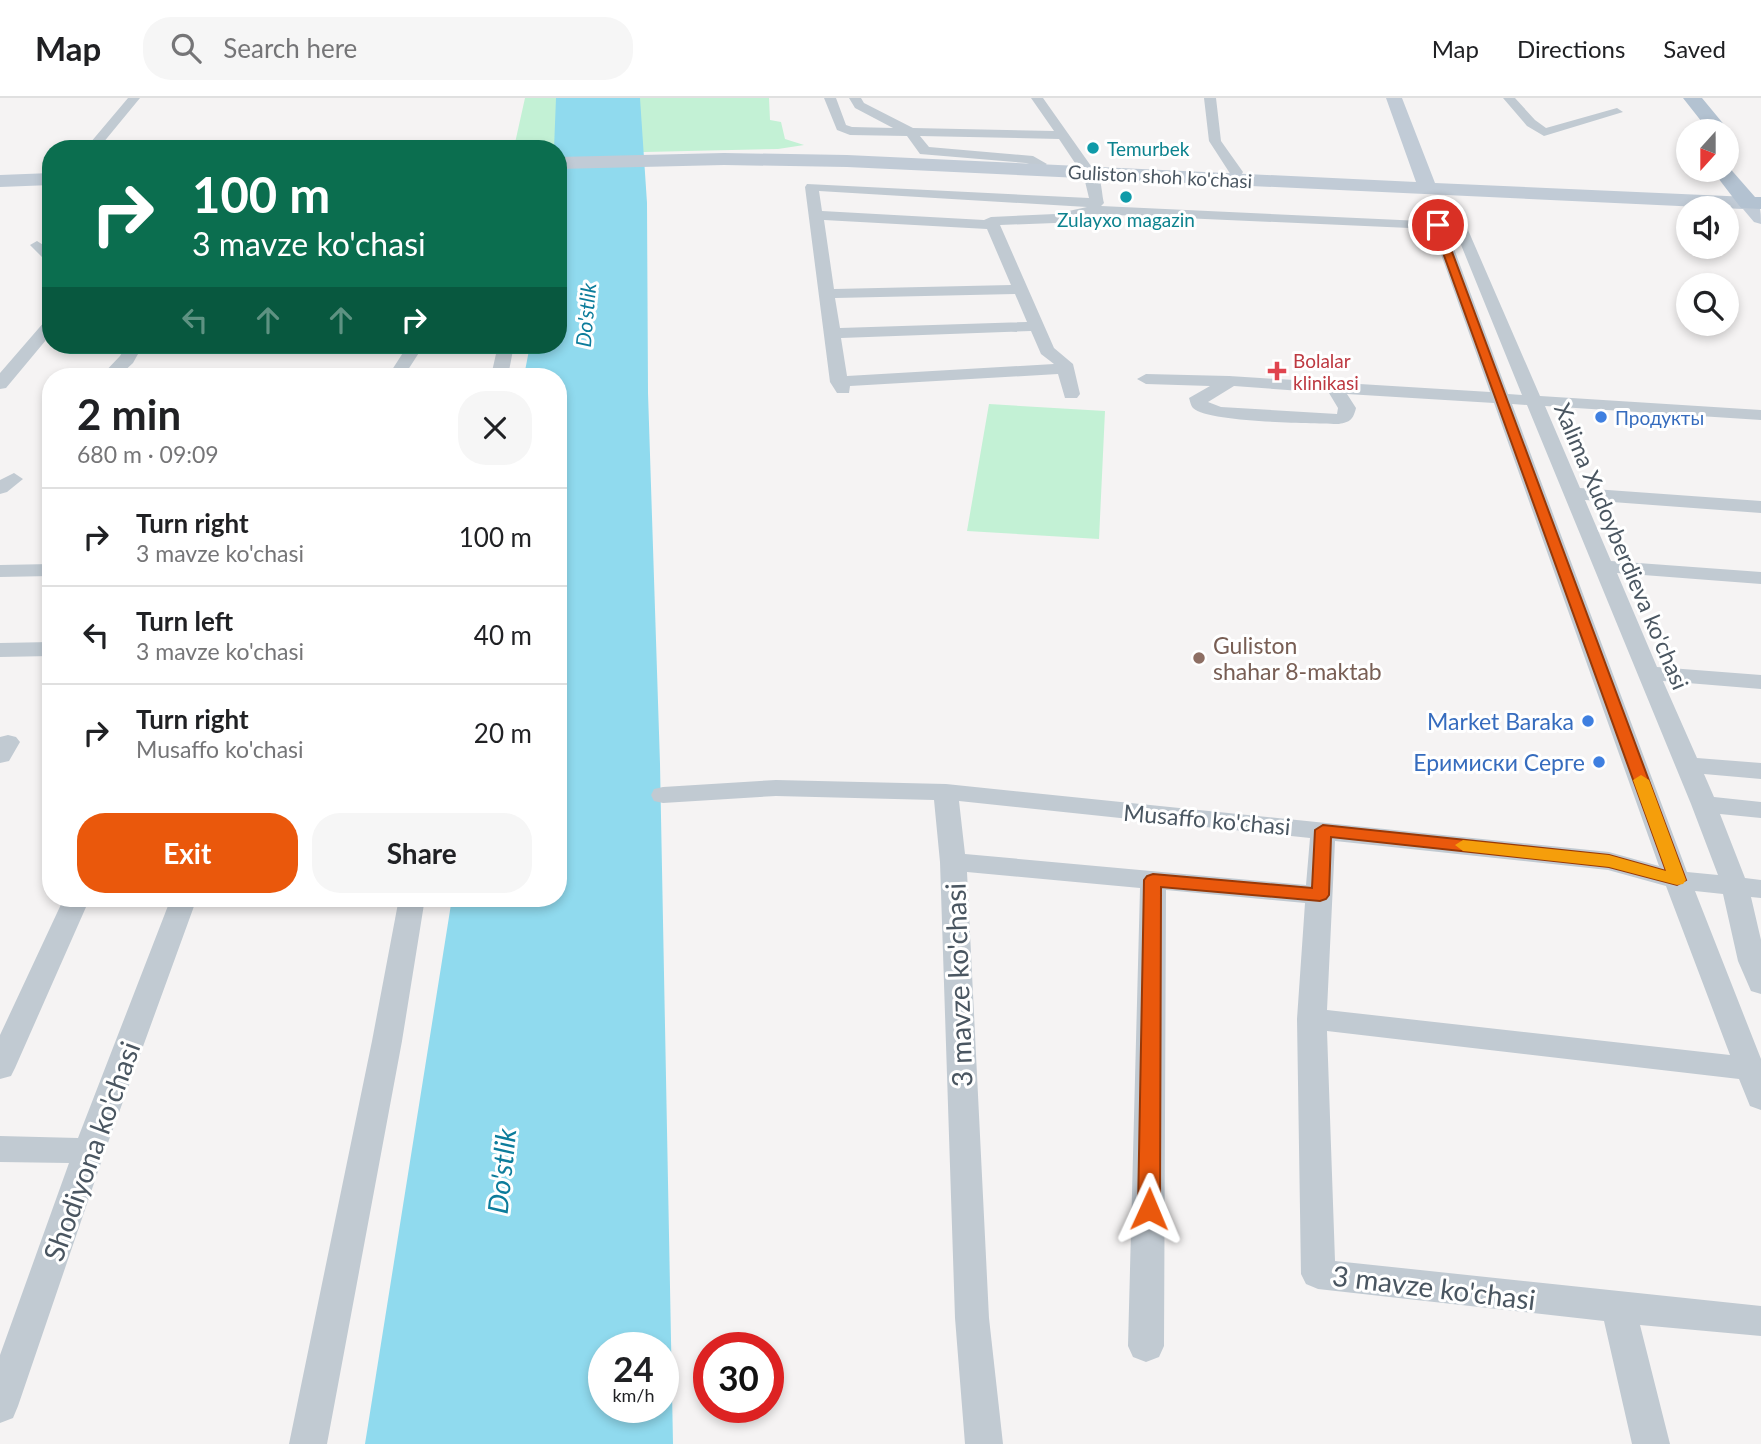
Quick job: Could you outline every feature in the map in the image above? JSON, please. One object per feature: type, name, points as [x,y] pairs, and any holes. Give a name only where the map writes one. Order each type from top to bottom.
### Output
[{"type":"main road","points":[[1394,98],[1426,184]]},
{"type":"main road","points":[[1692,98],[1709,119]]},
{"type":"main road","name":"Guliston shoh ko'chasi","points":[[567,163],[788,153],[1041,164],[1087,169],[1236,172],[1426,184]]},
{"type":"main road","name":"Guliston shoh ko'chasi","points":[[567,158],[786,159],[1426,184],[1748,192]]},
{"type":"main road","points":[[0,181],[42,179]]},
{"type":"main road","points":[[0,190],[42,188]]},
{"type":"street","points":[[99,140],[134,98]]},
{"type":"street","points":[[830,98],[841,127],[850,131],[1063,135]]},
{"type":"street","points":[[855,98],[859,105],[910,132],[925,151],[1021,159],[1041,164]]},
{"type":"street","points":[[1037,98],[1095,183],[1095,206]]},
{"type":"street","points":[[1210,98],[1215,141],[1236,172]]},
{"type":"street","points":[[1509,98],[1544,132],[1617,112]]},
{"type":"street","points":[[1066,368],[841,385],[812,187],[1095,206],[1182,216],[1438,225],[1677,880],[1761,1098]]},
{"type":"street","points":[[816,215],[992,223],[1074,217],[1095,206]]},
{"type":"street","points":[[992,223],[1046,350],[1065,364],[1071,394]]},
{"type":"street","name":"Xalima Xudoyberdieva ko'chasi","points":[[1438,225],[1460,226],[1575,493],[1602,566],[1686,765],[1748,887],[1758,969]]},
{"type":"street","points":[[37,245],[42,250]]},
{"type":"street","points":[[827,294],[1020,289]]},
{"type":"street","points":[[832,333],[1036,326]]},
{"type":"street","points":[[0,384],[42,335]]},
{"type":"street","points":[[117,368],[130,354]]},
{"type":"street","points":[[0,358],[23,357]]},
{"type":"street","points":[[1146,379],[1334,387],[1761,415]]},
{"type":"street","points":[[1229,381],[1201,394],[1198,398],[1200,405],[1219,412],[1339,419],[1345,416],[1347,408],[1334,387]]},
{"type":"street","points":[[0,480],[14,479],[0,488]]},
{"type":"street","points":[[1575,493],[1761,507]]},
{"type":"street","points":[[1602,566],[1761,579]]},
{"type":"street","points":[[0,571],[42,570]]},
{"type":"street","points":[[0,650],[42,649]]},
{"type":"street","points":[[1648,673],[1761,682]]},
{"type":"street","points":[[1686,765],[1761,771]]},
{"type":"street","name":"Musaffo ko'chasi","points":[[663,794],[776,788],[946,792],[1609,861],[1677,880],[1748,887]]},
{"type":"street","name":"3 mavze ko'chasi","points":[[946,792],[953,862],[972,1318],[984,1444]]},
{"type":"street","points":[[1704,804],[1761,810]]},
{"type":"street","name":"3 mavze ko'chasi","points":[[1323,830],[1312,1019],[1318,1274],[1618,1308],[1761,1321]]},
{"type":"street","name":"3 mavze ko'chasi","points":[[953,862],[1320,895]]},
{"type":"street","points":[[1146,1346],[1153,880]]},
{"type":"street","points":[[0,1068],[73,907]]},
{"type":"street","name":"Shodiyona ko'chasi","points":[[0,1406],[89,1151],[181,907]]},
{"type":"street","points":[[308,1444],[410,907]]},
{"type":"street","points":[[1707,957],[1758,969]]},
{"type":"street","points":[[1312,1019],[1750,1069]]},
{"type":"street","points":[[0,1149],[89,1151]]},
{"type":"street","points":[[1618,1308],[1651,1444]]},
{"type":"green space","points":[[525,98],[769,98],[770,120],[781,122],[785,139],[804,145],[778,149],[567,154],[567,140],[516,140]]},
{"type":"green space","points":[[989,404],[1105,411],[1099,539],[967,531]]},
{"type":"water","name":"Do'stlik","points":[[556,98],[640,98],[647,203],[648,393],[660,764],[671,1332],[588,1332],[588,1423],[673,1423],[673,1444],[365,1444],[451,907],[567,907],[567,368],[526,368],[528,354],[567,354],[567,140],[554,140]]},
{"type":"slow traffic","points":[[1463,845],[1609,861],[1677,880],[1641,780]]},
{"type":"place","name":"Temurbek","points":[[1093,148]]},
{"type":"place","name":"Zulayxo magazin","points":[[1126,197]]},
{"type":"place","name":"Bolalar klinikasi","points":[[1277,371]]},
{"type":"place","name":"Продукты","points":[[1601,417]]},
{"type":"place","name":"Guliston shahar 8-maktab","points":[[1199,658]]},
{"type":"place","name":"Market Baraka","points":[[1588,721]]},
{"type":"place","name":"Еримиски Серге","points":[[1599,762]]},
{"type":"route","points":[[1149,1209],[1153,880],[1320,895],[1323,830],[1609,861],[1677,880],[1438,225]]}]
